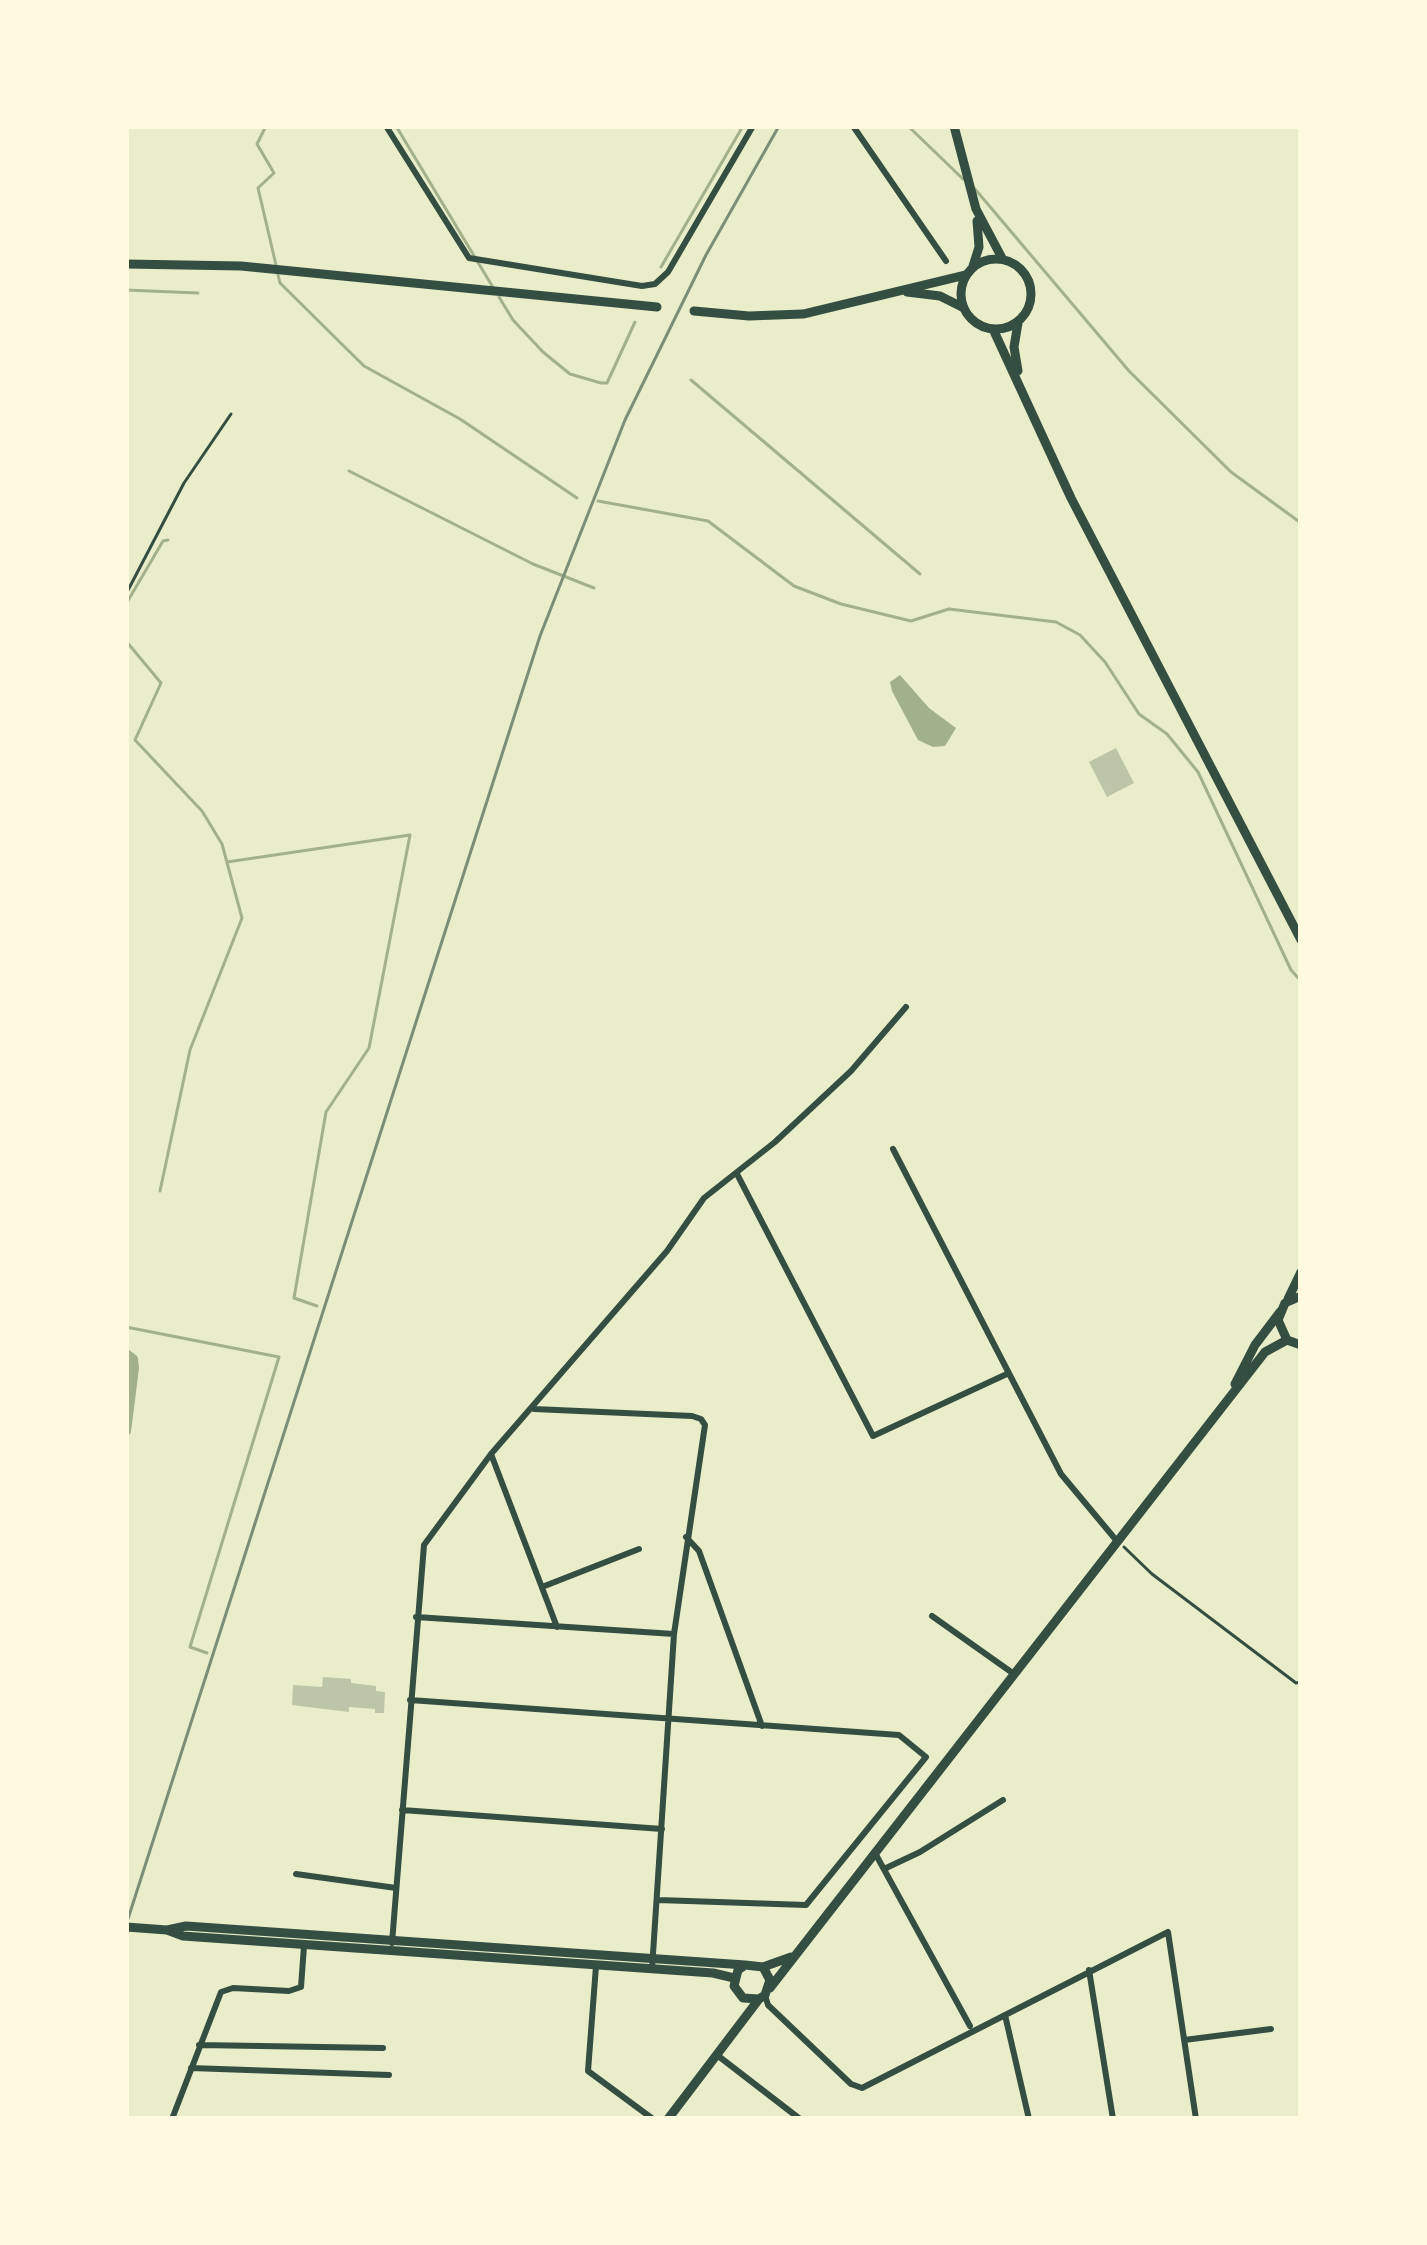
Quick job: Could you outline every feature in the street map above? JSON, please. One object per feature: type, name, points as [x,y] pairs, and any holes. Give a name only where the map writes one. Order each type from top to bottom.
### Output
[{"type":"main road","points":[[954,126],[976,209],[979,247],[961,292],[964,308]]},
{"type":"main road","points":[[976,209],[1002,258],[1022,268],[1030,284],[1030,304],[1019,321],[1014,347],[1028,405]]},
{"type":"main road","points":[[694,311],[803,314],[1002,258]]},
{"type":"main road","points":[[126,264],[275,269],[657,307]]},
{"type":"main road","points":[[896,291],[940,296],[964,308],[976,323],[994,329],[1019,321]]},
{"type":"main road","points":[[994,329],[1081,518],[1301,940]]},
{"type":"main road","points":[[1222,1408],[1301,1272]]},
{"type":"main road","points":[[1301,1296],[1282,1308],[1279,1327],[1301,1357]]},
{"type":"main road","points":[[668,2119],[1265,1352],[1294,1343]]},
{"type":"main road","points":[[126,1927],[167,1930],[186,1926],[596,1966],[763,1967],[797,1954]]},
{"type":"main road","points":[[167,1930],[183,1936],[304,1946],[652,1964],[734,1978]]},
{"type":"main road","points":[[734,1978],[745,1965]]},
{"type":"main road","points":[[763,1967],[768,1972],[764,1994]]},
{"type":"main road","points":[[734,1978],[743,1998]]},
{"type":"main road","points":[[743,1998],[764,1994]]},
{"type":"main road","points":[[741,2023],[743,1998]]},
{"type":"street","points":[[386,126],[464,254],[479,261],[642,286],[656,284],[668,272],[753,126]]},
{"type":"street","points":[[853,126],[946,261]]},
{"type":"street","points":[[392,1947],[424,1545],[490,1454],[667,1251],[704,1198],[851,1071],[906,1007]]},
{"type":"street","points":[[893,1149],[1061,1474],[1118,1542]]},
{"type":"street","points":[[737,1174],[873,1436],[1010,1373]]},
{"type":"street","points":[[532,1409],[692,1416],[705,1425],[674,1634],[652,1964]]},
{"type":"street","points":[[490,1454],[557,1627]]},
{"type":"street","points":[[686,1537],[699,1551],[762,1726]]},
{"type":"street","points":[[542,1587],[639,1549]]},
{"type":"street","points":[[932,1616],[1014,1674]]},
{"type":"street","points":[[416,1617],[674,1634]]},
{"type":"street","points":[[410,1700],[899,1736],[926,1756],[806,1905],[658,1900]]},
{"type":"street","points":[[884,1869],[1003,1800]]},
{"type":"street","points":[[402,1810],[664,1829]]},
{"type":"street","points":[[875,1853],[970,2026]]},
{"type":"street","points":[[296,1874],[396,1888]]},
{"type":"street","points":[[764,1994],[768,2005],[851,2084],[862,2089],[1168,1932],[1196,2119]]},
{"type":"street","points":[[172,2119],[221,1992],[301,1987],[304,1946]]},
{"type":"street","points":[[596,1966],[588,2071],[653,2119]]},
{"type":"street","points":[[1089,1970],[1113,2119]]},
{"type":"street","points":[[1005,2015],[1029,2119]]},
{"type":"street","points":[[1184,2040],[1271,2029]]},
{"type":"street","points":[[199,2045],[383,2048]]},
{"type":"street","points":[[718,2055],[800,2119]]},
{"type":"street","points":[[191,2068],[389,2075]]},
{"type":"lane","points":[[126,594],[184,483],[231,414]]},
{"type":"path","points":[[1118,1542],[1152,1574],[1296,1683],[1301,1682]]},
{"type":"shaded area","points":[[900,675],[929,708],[956,728],[945,746],[918,740],[892,691],[890,682]]},
{"type":"building","points":[[1116,748],[1134,783],[1107,797],[1089,762]]},
{"type":"building","points":[[323,1677],[376,1686],[376,1691],[385,1692],[384,1713],[292,1705],[293,1685],[322,1687]]},
{"type":"waterway","points":[[266,126],[257,144],[274,173],[258,188],[276,265]]},
{"type":"waterway","points":[[396,126],[494,289]]},
{"type":"waterway","points":[[661,267],[743,126]]},
{"type":"waterway","points":[[908,126],[963,179]]},
{"type":"waterway","points":[[975,189],[1129,371],[1231,472],[1301,523]]},
{"type":"waterway","points":[[278,275],[280,283],[364,366],[460,419],[577,498]]},
{"type":"waterway","points":[[126,290],[198,293]]},
{"type":"waterway","points":[[499,297],[543,352],[570,374],[601,383],[607,383],[635,322]]},
{"type":"waterway","points":[[691,380],[920,574]]},
{"type":"waterway","points":[[349,471],[533,564],[594,588]]},
{"type":"waterway","points":[[598,501],[708,521],[794,586],[841,604],[911,621],[949,609],[1056,622],[1080,635],[1105,662],[1139,714],[1167,734],[1198,772],[1291,970],[1301,981]]},
{"type":"waterway","points":[[126,604],[163,541],[168,540]]},
{"type":"waterway","points":[[126,641],[161,683],[135,740],[202,811],[222,844],[242,918],[190,1050],[160,1191]]},
{"type":"waterway","points":[[227,862],[410,835],[369,1048],[326,1112],[294,1298],[317,1306]]},
{"type":"waterway","points":[[126,1327],[279,1357],[190,1647],[207,1653]]},
{"type":"waterway","points":[[126,1354],[134,1368],[126,1431]]},
{"type":"railway","points":[[126,1925],[540,636],[625,420],[706,255],[779,126]]}]
